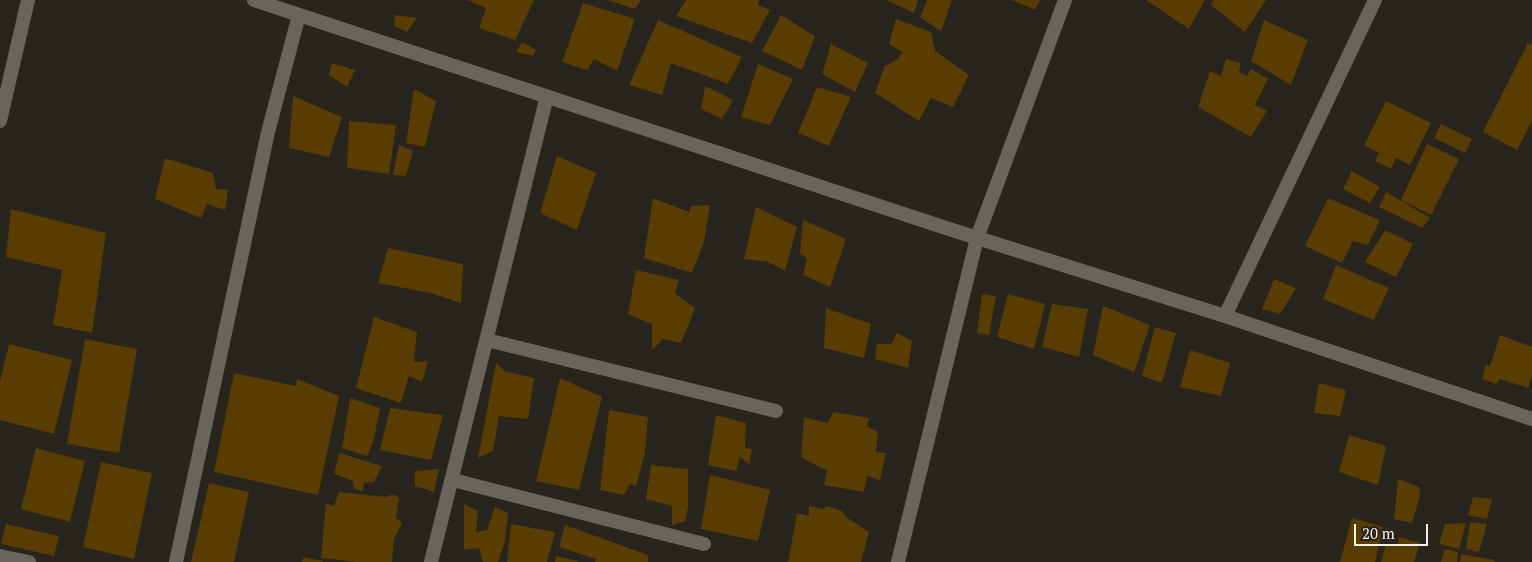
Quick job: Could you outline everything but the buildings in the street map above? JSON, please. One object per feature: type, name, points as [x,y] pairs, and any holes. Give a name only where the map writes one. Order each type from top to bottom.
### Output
[{"type":"street","points":[[0,121],[28,0]]},
{"type":"street","points":[[254,0],[977,238],[1225,316],[1532,419]]},
{"type":"street","points":[[898,562],[977,238],[1065,0]]},
{"type":"street","points":[[1225,316],[1376,0]]},
{"type":"street","points":[[176,562],[268,132],[299,15]]},
{"type":"street","points":[[431,562],[454,480],[546,96]]},
{"type":"street","points":[[487,340],[776,411]]},
{"type":"street","points":[[454,480],[704,544]]},
{"type":"street","points":[[0,556],[29,562]]}]
